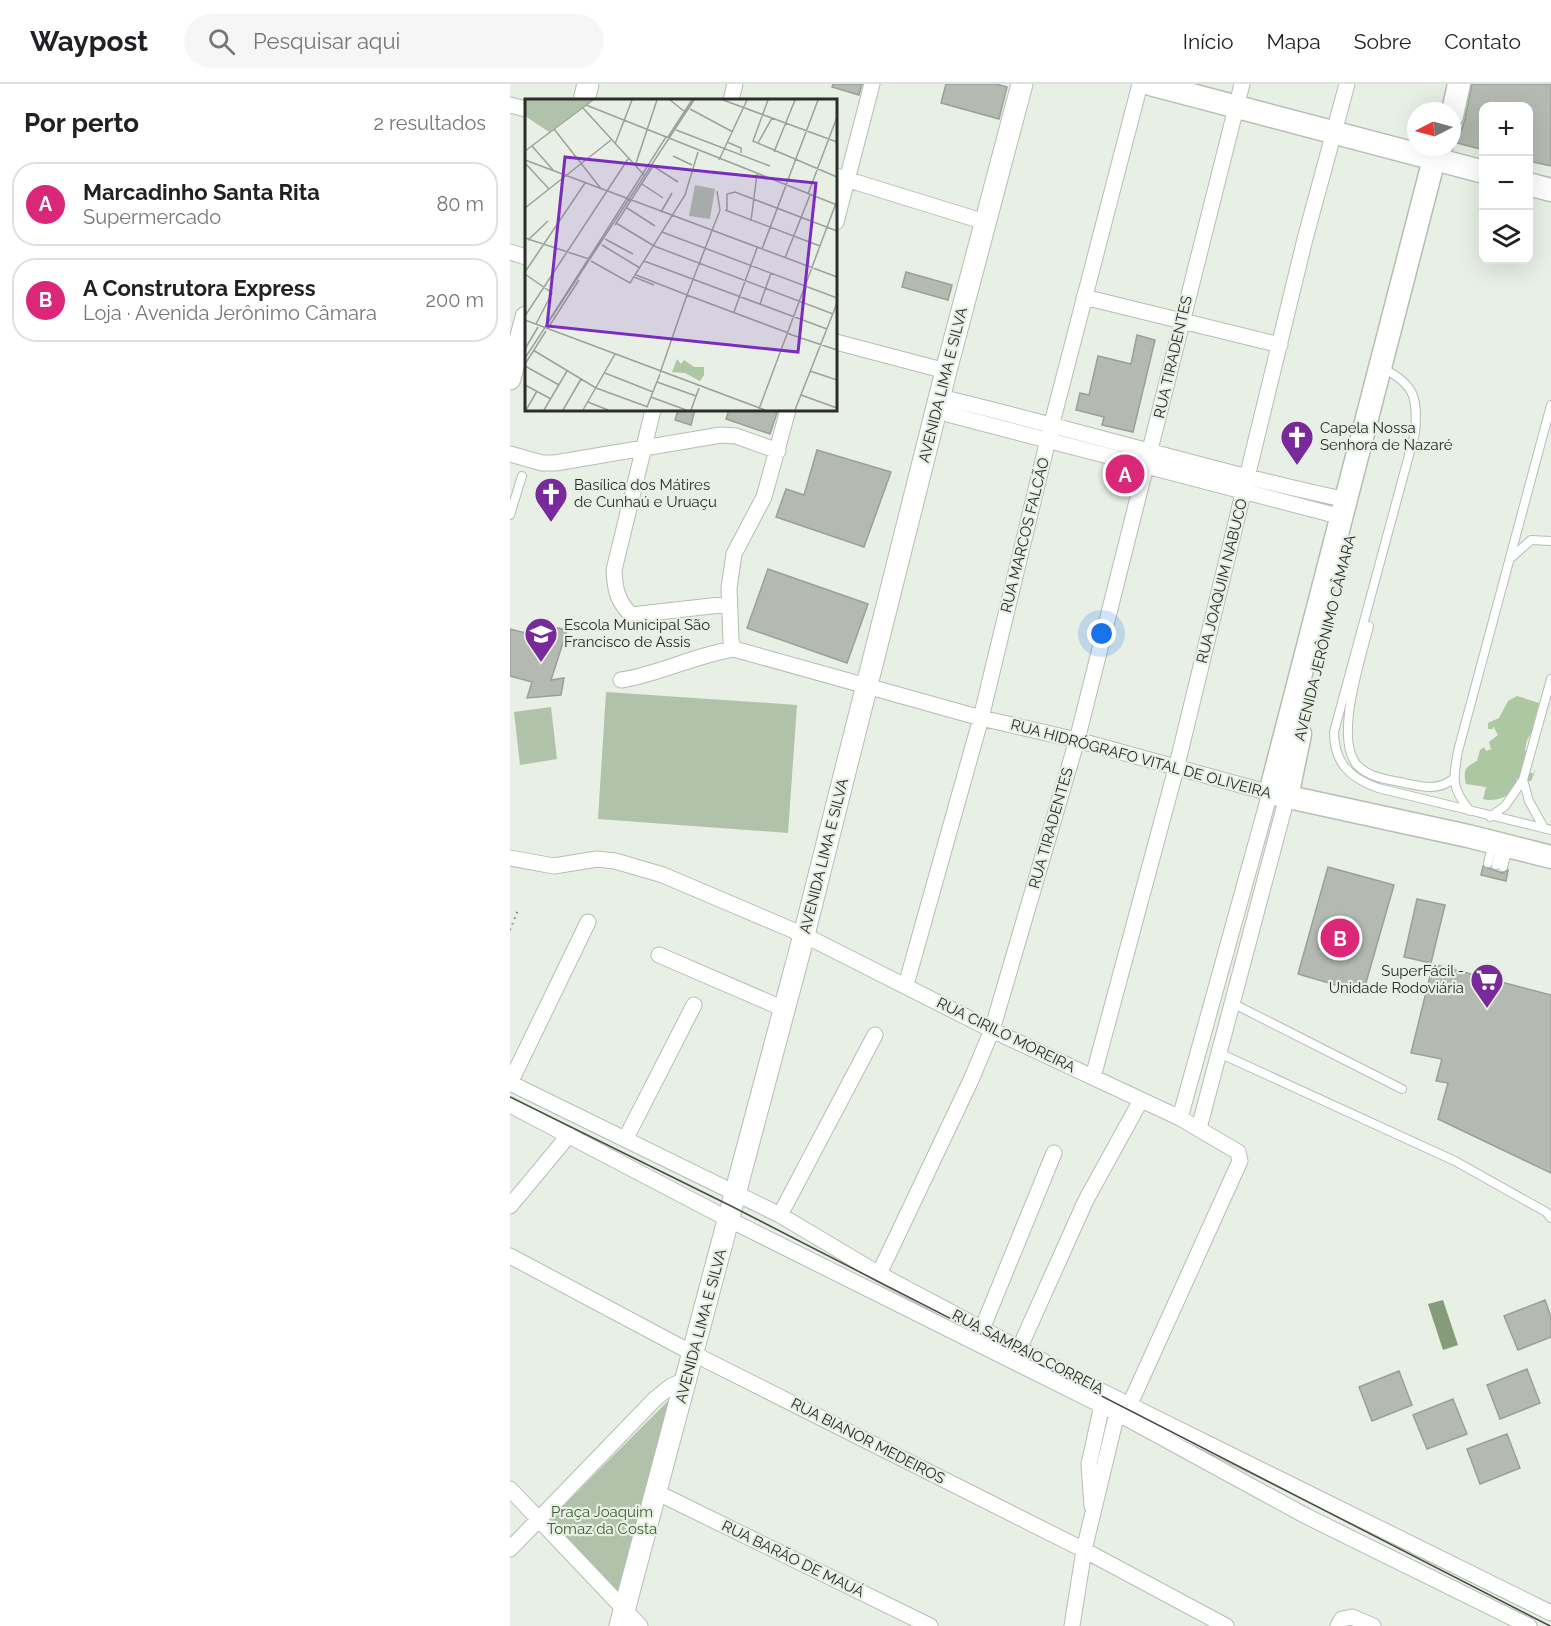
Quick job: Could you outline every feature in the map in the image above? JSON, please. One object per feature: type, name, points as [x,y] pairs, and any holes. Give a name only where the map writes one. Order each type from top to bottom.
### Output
[{"type":"main road","points":[[584,99],[588,84]]},
{"type":"main road","name":"AVENIDA LIMA E SILVA","points":[[622,1617],[688,1379],[734,1191],[804,935],[946,371],[1022,84]]},
{"type":"main road","points":[[1150,84],[1334,133],[1407,147]]},
{"type":"main road","points":[[1456,102],[1460,84]]},
{"type":"main road","name":"AVENIDA JERÔNIMO CÂMARA","points":[[1279,795],[1314,672],[1441,156]]},
{"type":"main road","points":[[1447,156],[1479,170]]},
{"type":"main road","points":[[1533,185],[1551,190]]},
{"type":"main road","points":[[510,379],[525,321]]},
{"type":"main road","name":"AVENIDA JERÔNIMO CÂMARA","points":[[1279,795],[1344,508],[1387,370]]},
{"type":"main road","name":"RUA HIDRÓGRAFO VITAL DE OLIVEIRA","points":[[1279,795],[1398,825],[1498,855],[1551,857]]},
{"type":"street","points":[[730,99],[735,84]]},
{"type":"street","points":[[837,213],[841,178],[872,84]]},
{"type":"street","name":"RUA MARCOS FALCÃO","points":[[906,985],[981,718],[1052,423],[1140,84]]},
{"type":"street","name":"RUA TIRADENTES","points":[[879,1274],[971,1080],[992,1030],[1077,740],[1242,84]]},
{"type":"street","name":"RUA JOAQUIM NABUCO","points":[[1093,1077],[1176,769],[1347,84]]},
{"type":"street","points":[[510,105],[525,109]]},
{"type":"street","points":[[841,178],[985,222]]},
{"type":"street","points":[[510,252],[525,257]]},
{"type":"street","points":[[1084,297],[1280,345]]},
{"type":"street","points":[[837,342],[946,371]]},
{"type":"street","points":[[938,404],[1052,423],[1151,450],[1246,485]]},
{"type":"street","points":[[938,404],[1048,441],[1147,467],[1246,485],[1344,508]]},
{"type":"street","points":[[653,411],[614,570],[616,593],[621,604],[631,615],[729,604]]},
{"type":"street","points":[[621,680],[648,676],[714,652],[734,649],[731,641],[729,604],[734,554],[764,497],[788,411]]},
{"type":"street","points":[[510,454],[542,463],[555,463],[721,435],[736,436],[778,451]]},
{"type":"street","name":"RUA HIDRÓGRAFO VITAL DE OLIVEIRA","points":[[734,649],[981,718],[1077,740],[1176,769],[1279,795]]},
{"type":"street","name":"AVENIDA JERÔNIMO CÂMARA","points":[[1199,1128],[1279,795]]},
{"type":"street","name":"AVENIDA JERÔNIMO CÂMARA","points":[[1180,1118],[1279,795]]},
{"type":"street","name":"RUA CIRILO MOREIRA","points":[[510,858],[554,866],[597,859],[615,861],[663,875],[804,935],[992,1030],[1180,1118],[1238,1152],[1240,1159],[1124,1409]]},
{"type":"street","points":[[510,1083],[588,922]]},
{"type":"street","points":[[659,955],[784,1009]]},
{"type":"street","points":[[626,1138],[694,1005]]},
{"type":"street","points":[[780,1215],[874,1035]]},
{"type":"street","name":"RUA SAMPAIO CORREIA","points":[[510,1083],[780,1215],[879,1274],[1020,1347],[1306,1516],[1529,1626]]},
{"type":"street","points":[[1020,1347],[1086,1200],[1141,1100]]},
{"type":"street","name":"RUA SAMPAIO CORREIA","points":[[510,1105],[728,1219],[1102,1405],[1124,1409],[1551,1613]]},
{"type":"street","points":[[513,1198],[570,1135]]},
{"type":"street","points":[[982,1329],[1054,1153]]},
{"type":"street","name":"RUA BIANOR MEDEIROS","points":[[510,1256],[694,1353],[1084,1550],[1226,1626]]},
{"type":"street","points":[[510,1549],[656,1399],[671,1386],[688,1379]]},
{"type":"street","points":[[1093,1514],[1089,1464],[1102,1405]]},
{"type":"street","points":[[1072,1626],[1084,1550],[1124,1409]]},
{"type":"street","points":[[510,1489],[622,1617],[640,1626]]},
{"type":"street","name":"RUA BARÃO DE MAUÁ","points":[[656,1492],[930,1626]]},
{"type":"street","points":[[1340,1623],[1352,1617],[1373,1626]]},
{"type":"lane","points":[[1387,370],[1409,386],[1415,395],[1416,415],[1352,703],[1347,742],[1358,765],[1371,776],[1431,788],[1446,784],[1453,779]]},
{"type":"lane","points":[[1470,811],[1458,796],[1453,779],[1472,713],[1507,564],[1551,405]]},
{"type":"lane","points":[[510,515],[522,476]]},
{"type":"lane","points":[[1393,516],[1334,732],[1335,751],[1347,771],[1359,782],[1490,817],[1547,829]]},
{"type":"lane","points":[[1507,564],[1516,551],[1531,540],[1551,541]]},
{"type":"lane","points":[[1490,817],[1504,806],[1523,780],[1551,679]]},
{"type":"lane","points":[[1523,780],[1529,801],[1547,829]]},
{"type":"lane","points":[[1230,1002],[1320,1044],[1402,1089]]},
{"type":"lane","points":[[1218,1053],[1455,1161],[1546,1212],[1551,1218]]},
{"type":"path","points":[[510,930],[518,910]]},
{"type":"green space","points":[[606,692],[797,705],[788,833],[598,819]]},
{"type":"green space","points":[[551,707],[557,759],[520,765],[514,712]]},
{"type":"green space","name":"Praça Joaquim Tomaz da Costa","points":[[673,1396],[620,1597],[550,1519]]},
{"type":"shaded area","points":[[1517,696],[1539,703],[1532,730],[1535,728],[1527,740],[1525,750],[1534,755],[1530,772],[1533,774],[1536,769],[1531,781],[1519,781],[1517,778],[1514,792],[1499,799],[1483,799],[1486,787],[1466,784],[1465,772],[1467,767],[1477,761],[1480,750],[1484,747],[1486,751],[1491,749],[1489,742],[1498,735],[1493,726],[1493,729],[1488,729],[1488,723],[1499,718],[1508,701]]},
{"type":"shaded area","points":[[1443,1300],[1458,1345],[1443,1350],[1428,1304]]},
{"type":"building","points":[[833,84],[862,84],[859,95],[832,87]]},
{"type":"building","points":[[946,84],[996,84],[1007,87],[999,119],[941,103]]},
{"type":"building","points":[[1472,84],[1551,84],[1551,166],[1533,162],[1533,102],[1479,102],[1479,149],[1461,144],[1461,131]]},
{"type":"building","points":[[906,272],[952,285],[948,300],[902,287]]},
{"type":"building","points":[[1137,335],[1155,340],[1133,432],[1102,425],[1104,417],[1076,410],[1080,393],[1089,395],[1098,356],[1131,364]]},
{"type":"building","points":[[678,411],[695,411],[691,425],[675,420]]},
{"type":"building","points":[[729,411],[778,411],[770,434],[726,419]]},
{"type":"building","points":[[817,450],[891,472],[864,547],[776,517],[786,489],[804,495]]},
{"type":"building","points":[[768,569],[868,604],[847,663],[747,628]]},
{"type":"building","points":[[549,626],[567,630],[551,680],[564,678],[561,695],[527,698],[532,682],[510,676],[510,629],[545,638]]},
{"type":"building","points":[[1483,866],[1502,873],[1508,870],[1506,881],[1481,875]]},
{"type":"building","points":[[1328,867],[1394,885],[1363,993],[1298,974]]},
{"type":"building","points":[[1417,899],[1445,905],[1431,963],[1404,957]]},
{"type":"building","points":[[1433,964],[1551,995],[1551,1173],[1438,1119],[1448,1083],[1436,1081],[1442,1059],[1411,1053]]},
{"type":"building","points":[[1545,1300],[1551,1317],[1551,1337],[1518,1350],[1504,1316]]},
{"type":"building","points":[[1527,1369],[1540,1403],[1500,1419],[1487,1385]]},
{"type":"building","points":[[1399,1371],[1412,1405],[1372,1421],[1359,1387]]},
{"type":"building","points":[[1453,1399],[1467,1434],[1427,1449],[1413,1415]]},
{"type":"building","points":[[1507,1434],[1520,1468],[1480,1484],[1467,1449]]},
{"type":"tram line","points":[[510,1097],[731,1206],[1550,1626]]},
{"type":"place","name":"Capela Nossa Senhora de Nazaré","points":[[1297,466]]},
{"type":"place","name":"Marcadinho Santa Rita","points":[[1125,474]]},
{"type":"place","name":"Basílica dos Mátires de Cunhaú e Uruaçu","points":[[551,523]]},
{"type":"place","name":"Escola Municipal São Francisco de Assis","points":[[541,663]]},
{"type":"place","name":"A Construtora Express","points":[[1340,938]]},
{"type":"place","name":"SuperFácil - Unidade Rodoviária","points":[[1487,1009]]}]
